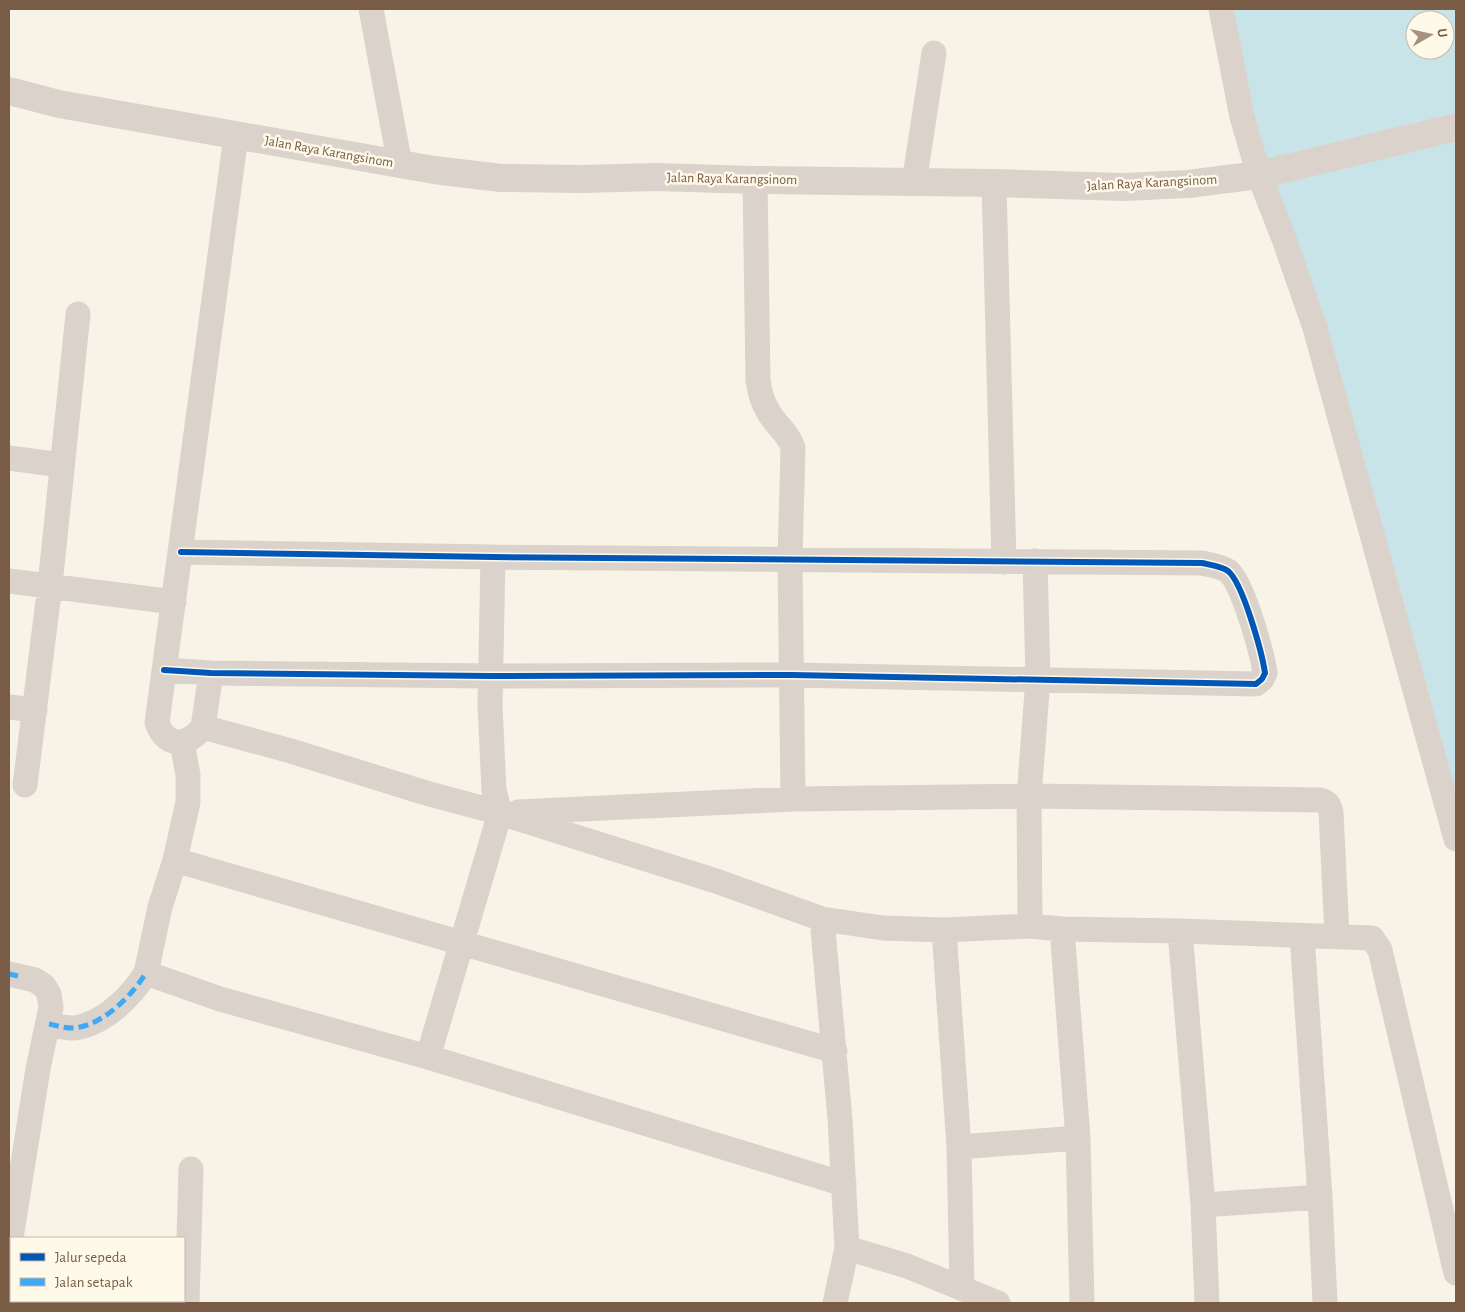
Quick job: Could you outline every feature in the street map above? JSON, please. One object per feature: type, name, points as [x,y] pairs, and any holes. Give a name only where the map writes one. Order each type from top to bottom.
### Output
[{"type":"street","points":[[371,9],[400,165]]},
{"type":"street","points":[[1221,9],[1242,117],[1268,173],[1284,239],[1315,328],[1456,839]]},
{"type":"street","points":[[914,182],[934,53]]},
{"type":"street","name":"Jalan Raya Karangsinom","points":[[9,91],[59,104],[348,154],[400,165],[501,178],[582,179],[656,177],[1124,187],[1188,184],[1268,173],[1456,126]]},
{"type":"street","points":[[211,673],[203,727],[196,736],[182,742],[168,740],[161,734],[158,723],[236,136]]},
{"type":"street","points":[[755,180],[758,380],[760,396],[770,414],[790,438],[793,448],[790,560],[794,798]]},
{"type":"street","points":[[994,183],[1004,562]]},
{"type":"street","points":[[26,785],[50,586],[78,314]]},
{"type":"street","points":[[9,458],[62,465]]},
{"type":"street","points":[[164,670],[211,673],[491,676],[792,675],[1256,684],[1265,673],[1242,591],[1233,575],[1226,569],[1202,563],[493,557],[181,552]]},
{"type":"street","points":[[428,1057],[500,813],[494,780],[490,706],[493,557]]},
{"type":"street","points":[[1030,926],[1029,796],[1038,679],[1036,561]]},
{"type":"street","points":[[9,581],[174,602]]},
{"type":"street","points":[[9,707],[35,710]]},
{"type":"street","points":[[203,727],[500,813],[716,881],[822,919],[883,928],[944,930],[1030,926],[1062,929],[1372,938],[1380,950],[1456,1273]]},
{"type":"street","points":[[49,1024],[79,1028],[92,1023],[111,1011],[136,989],[146,973],[160,907],[175,860],[188,802],[188,775],[182,742]]},
{"type":"street","points":[[500,813],[794,798],[1029,796],[1325,800],[1331,812],[1337,936]]},
{"type":"street","points":[[175,860],[835,1051]]},
{"type":"street","points":[[822,919],[835,1051],[847,1248],[835,1303]]},
{"type":"street","points":[[1062,929],[1078,1138],[1082,1303]]},
{"type":"street","points":[[944,930],[959,1147],[962,1288]]},
{"type":"street","points":[[1180,931],[1203,1205],[1207,1303]]},
{"type":"street","points":[[1302,936],[1326,1303]]},
{"type":"street","points":[[146,973],[220,999],[428,1057],[844,1184]]},
{"type":"street","points":[[9,974],[34,980],[44,986],[49,994],[52,1007],[38,1069],[11,1237]]},
{"type":"street","points":[[959,1147],[1078,1138]]},
{"type":"street","points":[[187,1303],[191,1169]]},
{"type":"street","points":[[1203,1205],[1320,1197]]},
{"type":"street","points":[[847,1248],[907,1266],[998,1303]]},
{"type":"water","points":[[1221,9],[1456,9],[1456,839]]},
{"type":"marked path","points":[[49,1024],[76,1028],[100,1019],[118,1006],[134,990],[146,973]]},
{"type":"marked path","points":[[9,974],[18,976]]},
{"type":"cycle path","points":[[164,670],[211,673],[491,676],[792,675],[1256,684],[1265,673],[1246,603],[1234,578],[1225,569],[1202,563],[493,557],[181,552]]}]
